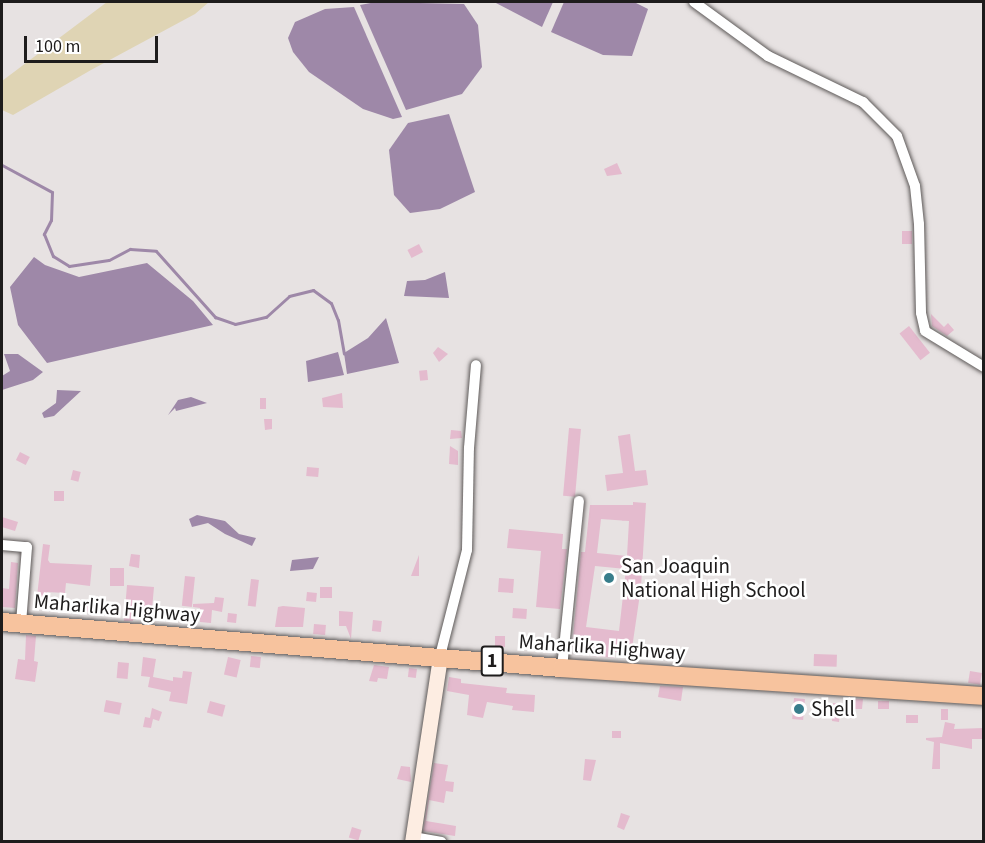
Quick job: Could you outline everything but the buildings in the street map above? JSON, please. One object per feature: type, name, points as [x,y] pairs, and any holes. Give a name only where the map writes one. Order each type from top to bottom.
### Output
[{"type":"highway","name":"Maharlika Highway","points":[[2,622],[440,656],[562,668],[984,696]]},
{"type":"street","points":[[694,2],[768,56],[863,102],[897,136],[915,186],[920,224],[921,313],[925,331],[984,368]]},
{"type":"street","points":[[442,842],[412,839],[440,656],[467,550],[469,448],[476,365]]},
{"type":"street","points":[[562,668],[579,501]]},
{"type":"street","points":[[2,545],[27,547],[21,623]]},
{"type":"shaded area","points":[[107,2],[209,2],[195,14],[13,115],[2,110],[2,81]]},
{"type":"shaded area","points":[[376,2],[464,4],[478,25],[482,67],[462,94],[406,110],[360,5]]},
{"type":"shaded area","points":[[494,2],[553,2],[542,27]]},
{"type":"shaded area","points":[[564,2],[634,2],[648,9],[632,56],[603,55],[551,32]]},
{"type":"shaded area","points":[[354,7],[402,117],[393,119],[363,109],[309,72],[293,52],[288,38],[295,22],[325,9]]},
{"type":"shaded area","points":[[449,114],[475,192],[440,209],[410,213],[394,195],[389,150],[408,123]]},
{"type":"shaded area","points":[[34,257],[45,265],[79,277],[147,263],[193,301],[213,325],[47,363],[18,325],[10,287]]},
{"type":"shaded area","points":[[445,272],[449,298],[404,296],[407,281],[425,280]]},
{"type":"shaded area","points":[[386,318],[399,363],[347,374],[344,353],[368,338]]},
{"type":"shaded area","points":[[338,352],[344,375],[308,382],[306,361]]},
{"type":"shaded area","points":[[4,354],[18,354],[43,372],[33,380],[2,390],[2,376],[10,371]]},
{"type":"shaded area","points":[[57,390],[81,391],[54,416],[44,418],[42,413],[56,403]]},
{"type":"shaded area","points":[[191,397],[207,403],[176,411],[175,408],[168,415],[178,400]]},
{"type":"shaded area","points":[[197,515],[225,521],[239,534],[256,538],[252,546],[225,534],[208,523],[192,527],[189,519]]},
{"type":"shaded area","points":[[319,557],[313,569],[290,571],[292,560]]},
{"type":"waterway","points":[[2,165],[52,192],[51,220],[44,234],[53,256],[69,266],[109,260],[130,249],[156,251],[215,317],[235,324],[266,317],[289,296],[313,290],[331,303],[338,320],[344,353]]},
{"type":"place","name":"San Joaquin National High School","points":[[609,578]]},
{"type":"place","name":"Shell","points":[[799,709]]}]
